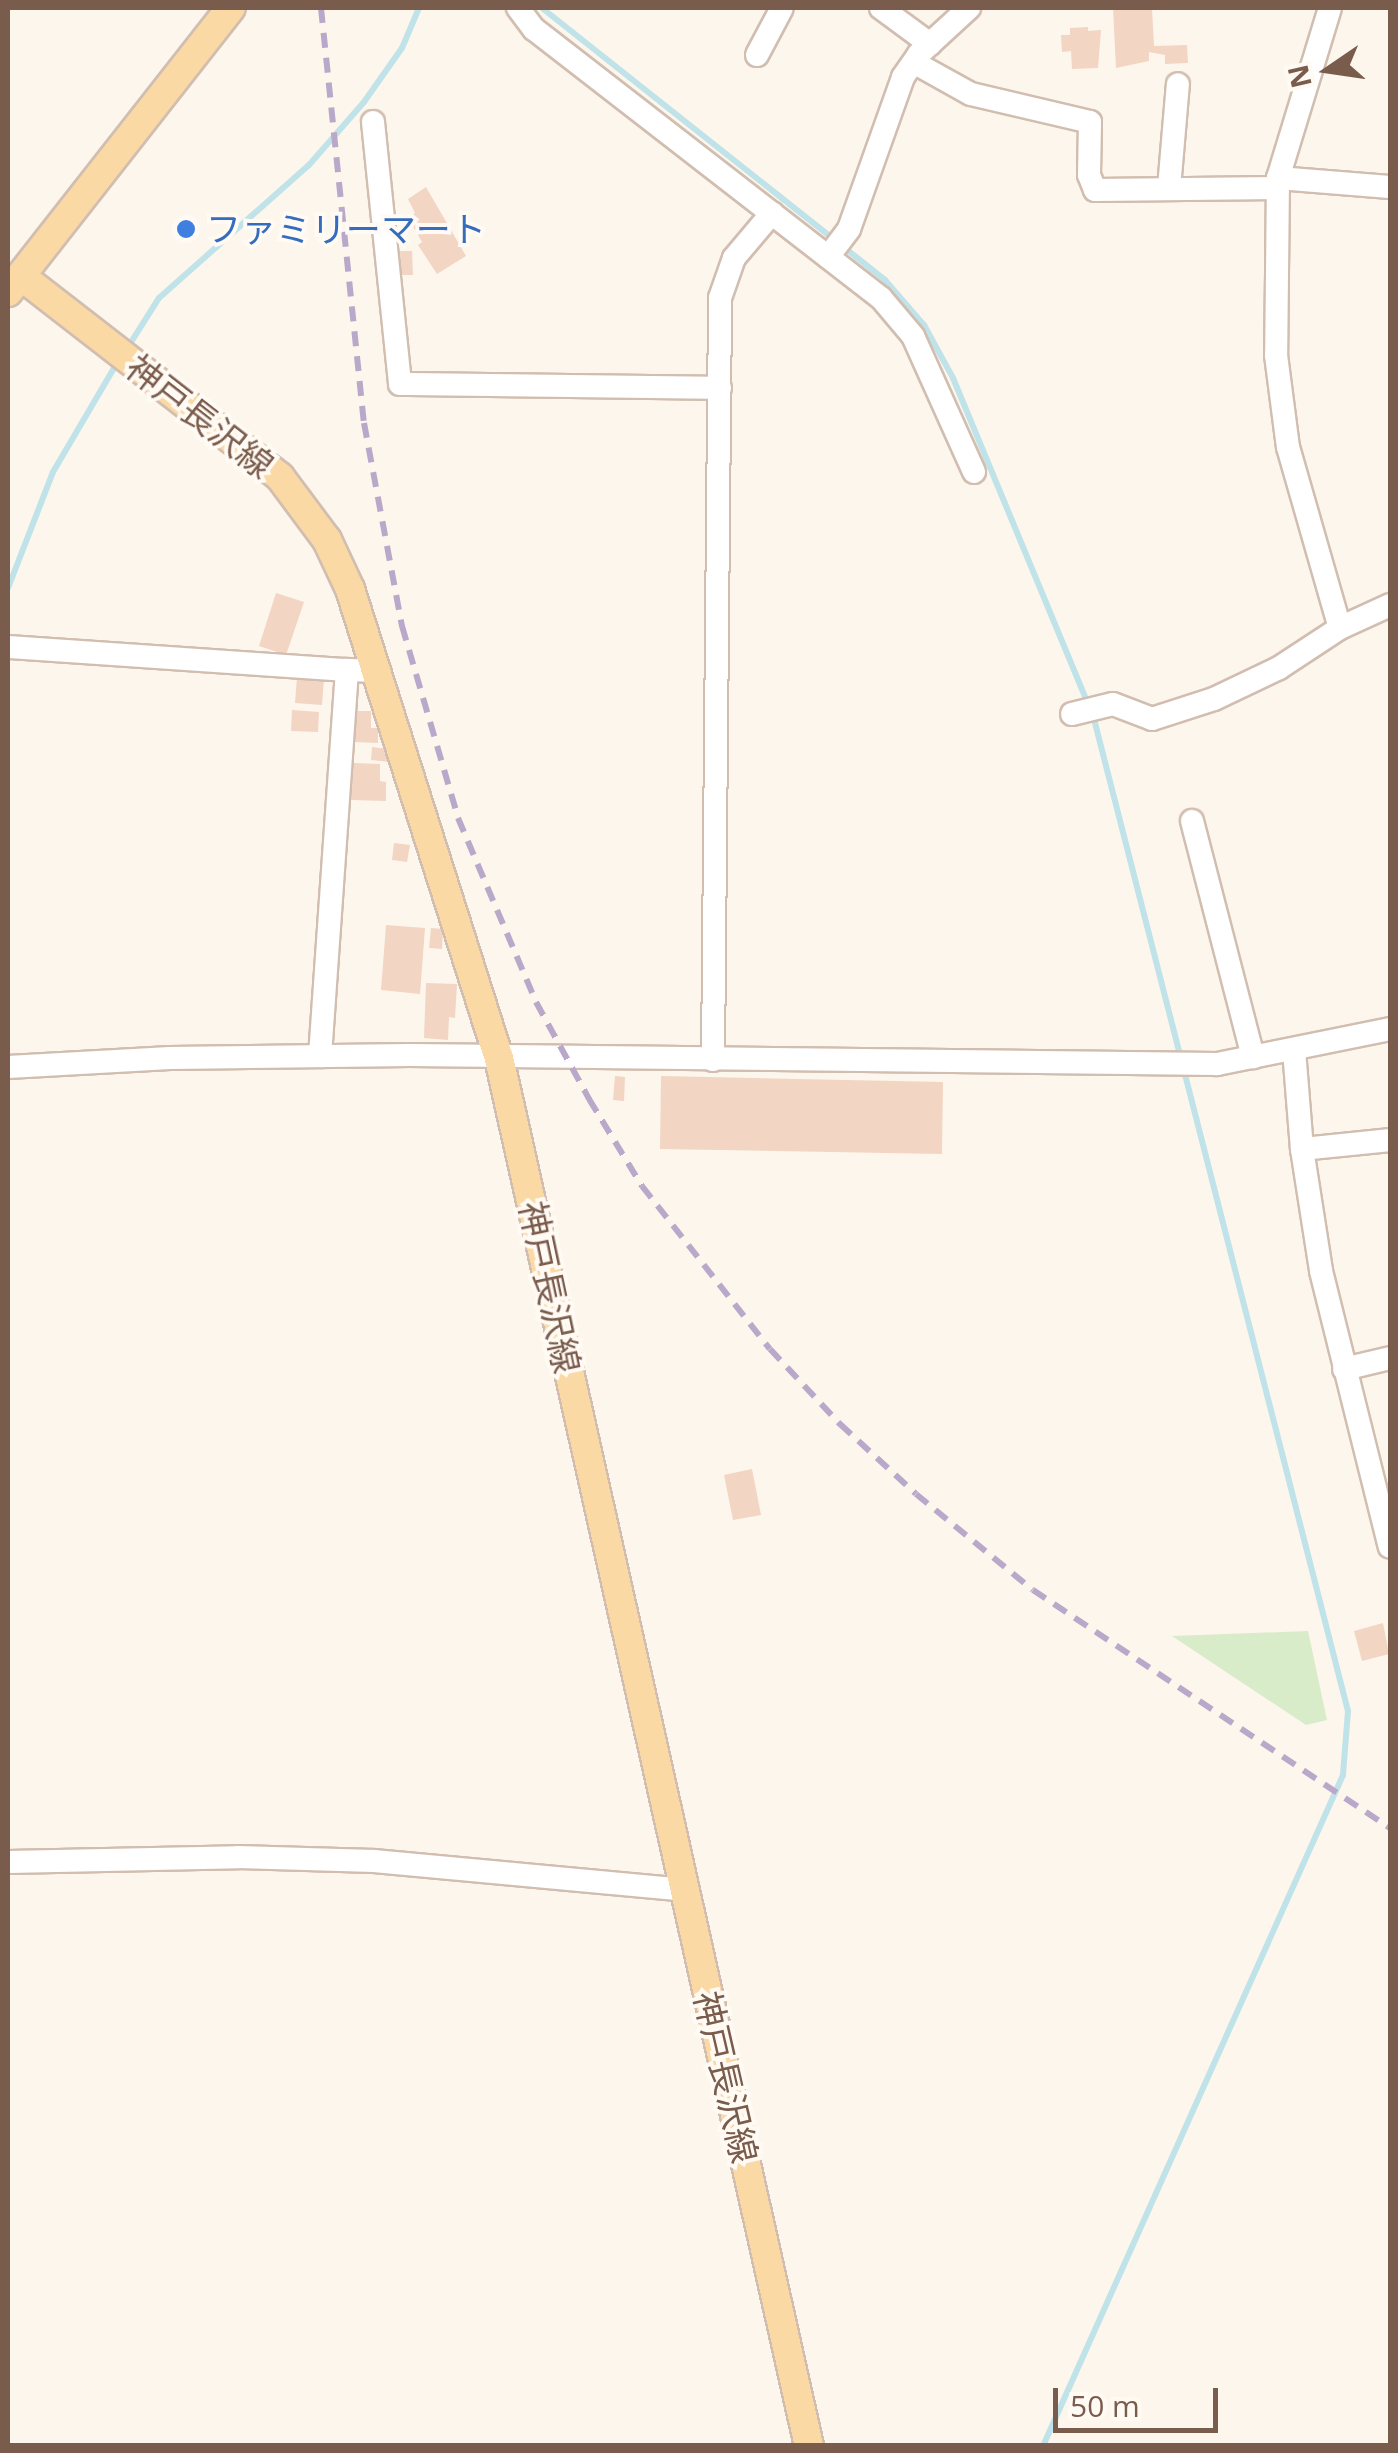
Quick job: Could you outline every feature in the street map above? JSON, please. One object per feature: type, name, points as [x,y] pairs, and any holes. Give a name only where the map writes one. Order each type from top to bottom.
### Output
[{"type":"main road","points":[[14,284],[231,8]]},
{"type":"main road","name":"神戸長沢線","points":[[14,284],[244,445],[292,492],[327,540],[379,671],[499,1058],[809,2446]]},
{"type":"street","points":[[518,8],[534,29],[830,255],[880,298],[913,336],[974,472]]},
{"type":"street","points":[[758,55],[782,8]]},
{"type":"street","points":[[881,8],[930,44]]},
{"type":"street","points":[[830,255],[848,230],[903,77],[930,44],[969,8]]},
{"type":"street","points":[[1330,8],[1278,183],[1276,354],[1288,447],[1340,628]]},
{"type":"street","points":[[915,63],[970,94],[1090,122],[1089,175],[1095,190],[1278,183],[1390,188]]},
{"type":"street","points":[[1169,188],[1178,84]]},
{"type":"street","points":[[373,122],[400,384],[720,388]]},
{"type":"street","points":[[713,1060],[720,298],[734,258],[772,213]]},
{"type":"street","points":[[1072,714],[1113,704],[1152,719],[1214,700],[1279,668],[1340,628],[1390,605]]},
{"type":"street","points":[[8,647],[379,671]]},
{"type":"street","points":[[320,1056],[347,670]]},
{"type":"street","points":[[1192,820],[1253,1058]]},
{"type":"street","points":[[8,1066],[320,1056],[1200,1064],[1253,1058],[1390,1029]]},
{"type":"street","points":[[1294,1050],[1302,1150],[1321,1272],[1390,1547]]},
{"type":"street","points":[[1302,1150],[1390,1140]]},
{"type":"street","points":[[1344,1369],[1390,1358]]},
{"type":"street","points":[[8,1862],[203,1858],[374,1861],[685,1890]]},
{"type":"green space","points":[[1308,1631],[1327,1720],[1306,1725],[1172,1636]]},
{"type":"building","points":[[1113,8],[1152,9],[1154,46],[1187,45],[1188,63],[1165,64],[1165,55],[1149,52],[1149,61],[1116,68]]},
{"type":"building","points":[[1088,27],[1088,31],[1101,30],[1098,68],[1072,69],[1071,51],[1062,52],[1061,35],[1070,35],[1070,28]]},
{"type":"building","points":[[426,187],[466,256],[437,274],[418,245],[422,242],[408,218],[415,213],[408,199]]},
{"type":"building","points":[[400,251],[412,251],[413,275],[401,275]]},
{"type":"building","points":[[276,593],[304,602],[286,655],[259,646]]},
{"type":"building","points":[[297,677],[324,679],[322,705],[295,703]]},
{"type":"building","points":[[292,710],[319,712],[318,732],[291,731]]},
{"type":"building","points":[[353,711],[371,711],[371,728],[378,728],[378,743],[353,742]]},
{"type":"building","points":[[372,747],[387,749],[390,762],[371,760]]},
{"type":"building","points":[[353,763],[380,764],[380,781],[386,782],[386,801],[351,800]]},
{"type":"building","points":[[394,843],[410,845],[407,862],[392,860]]},
{"type":"building","points":[[386,925],[425,928],[420,994],[381,990]]},
{"type":"building","points":[[431,928],[443,929],[442,949],[429,948]]},
{"type":"building","points":[[426,983],[457,984],[455,1018],[449,1017],[448,1040],[424,1038]]},
{"type":"building","points":[[615,1076],[625,1077],[624,1101],[613,1100]]},
{"type":"building","points":[[661,1076],[943,1082],[942,1154],[660,1149]]},
{"type":"building","points":[[752,1469],[761,1515],[733,1520],[724,1475]]},
{"type":"building","points":[[1383,1623],[1389,1654],[1362,1661],[1354,1631]]},
{"type":"waterway","points":[[128,347],[159,298],[309,165],[364,102],[402,48],[419,8]]},
{"type":"waterway","points":[[542,8],[885,280],[924,325],[953,378],[1094,719],[1348,1711],[1343,1775],[1043,2446]]},
{"type":"waterway","points":[[8,588],[53,472],[118,361]]},
{"type":"railway","points":[[321,8],[364,423],[402,626],[458,818],[536,1002],[589,1099],[642,1186],[770,1349],[840,1424],[916,1494],[1033,1590],[1390,1828]]},
{"type":"place","name":"ファミリーマート","points":[[186,229]]}]
